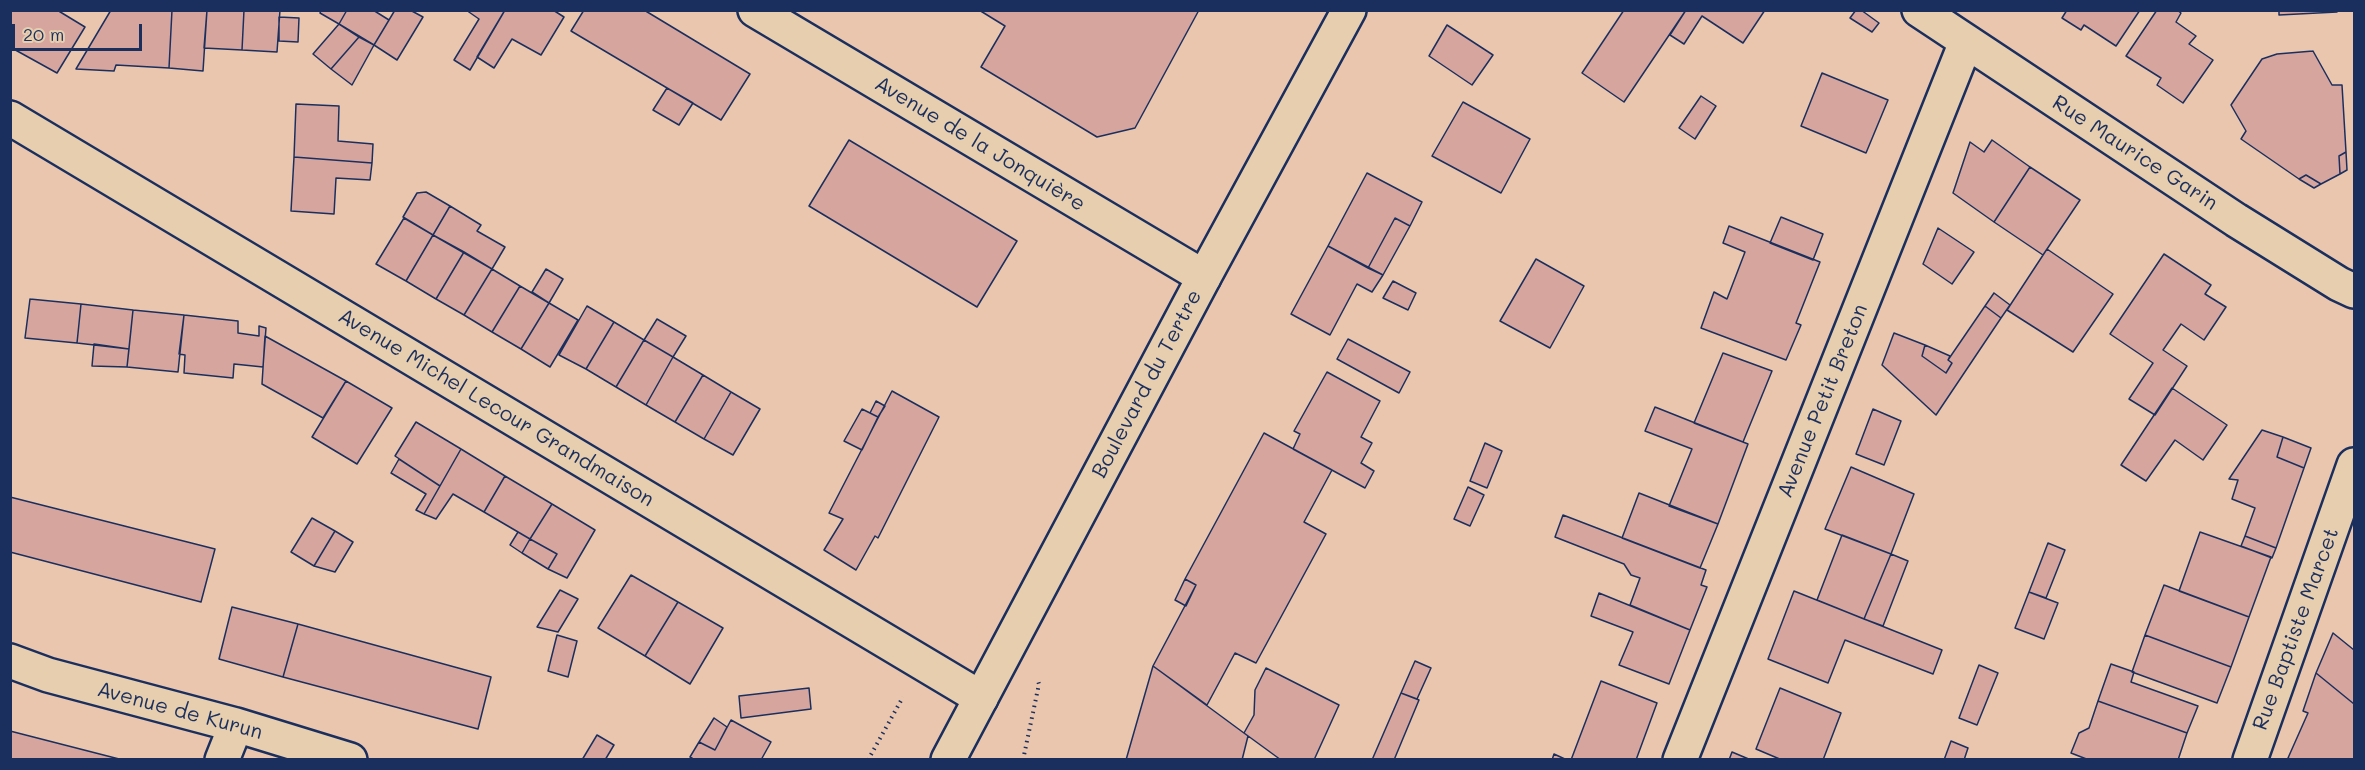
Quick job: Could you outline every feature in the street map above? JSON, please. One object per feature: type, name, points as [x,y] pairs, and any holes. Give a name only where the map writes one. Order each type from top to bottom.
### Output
[{"type":"street","name":"Avenue de la Jonquière","points":[[755,10],[1204,277]]},
{"type":"street","name":"Boulevard du Tertre","points":[[948,759],[1204,277],[1349,10]]},
{"type":"street","name":"Rue Maurice Garin","points":[[1919,10],[2236,220],[2338,284],[2355,291]]},
{"type":"street","name":"Avenue Petit Breton","points":[[1680,759],[1966,42]]},
{"type":"street","name":"Avenue Michel Lecour Grandmaison","points":[[10,118],[981,698]]},
{"type":"street","name":"Rue Baptiste Marcet","points":[[2250,759],[2355,465]]},
{"type":"street","name":"Avenue de Kurun","points":[[10,661],[48,675],[236,725],[350,759]]},
{"type":"street","points":[[222,759],[236,725]]},
{"type":"path","points":[[868,759],[892,720],[921,662]]},
{"type":"building","points":[[10,10],[57,10],[85,27],[57,73],[10,47]]},
{"type":"building","points":[[111,10],[172,10],[169,68],[116,65],[114,71],[76,69]]},
{"type":"building","points":[[172,10],[207,10],[203,71],[169,68]]},
{"type":"building","points":[[207,10],[244,10],[242,50],[204,48]]},
{"type":"building","points":[[244,10],[280,10],[277,52],[242,50]]},
{"type":"building","points":[[321,10],[347,10],[339,24],[320,13]]},
{"type":"building","points":[[347,10],[373,10],[389,20],[374,45],[339,24]]},
{"type":"building","points":[[395,10],[410,10],[423,17],[397,60],[374,45]]},
{"type":"building","points":[[466,10],[505,10],[470,70],[454,60],[479,19]]},
{"type":"building","points":[[505,10],[553,10],[564,17],[541,55],[512,39],[494,68],[477,57]]},
{"type":"building","points":[[584,10],[644,10],[750,74],[721,120],[571,31]]},
{"type":"building","points":[[979,10],[1199,10],[1135,128],[1097,137],[981,67],[1005,26]]},
{"type":"building","points":[[1624,10],[1686,10],[1624,102],[1582,73]]},
{"type":"building","points":[[1686,10],[1765,10],[1743,43],[1702,16],[1684,44],[1670,35]]},
{"type":"building","points":[[1856,10],[1861,10],[1879,23],[1872,32],[1850,18]]},
{"type":"building","points":[[2067,10],[2140,10],[2116,46],[2084,25],[2081,30],[2062,18]]},
{"type":"building","points":[[2157,10],[2177,10],[2181,13],[2176,22],[2196,36],[2189,44],[2213,60],[2183,103],[2157,85],[2161,78],[2126,56]]},
{"type":"building","points":[[2279,10],[2337,10],[2337,12],[2279,15]]},
{"type":"building","points":[[279,17],[299,18],[298,42],[279,41]]},
{"type":"building","points":[[339,24],[359,37],[331,69],[313,54]]},
{"type":"building","points":[[1447,25],[1493,55],[1472,85],[1429,56]]},
{"type":"building","points":[[359,37],[374,45],[352,85],[331,69]]},
{"type":"building","points":[[2313,51],[2332,85],[2342,85],[2346,152],[2339,156],[2340,174],[2321,184],[2306,175],[2299,179],[2241,139],[2246,131],[2231,105],[2262,59],[2277,54]]},
{"type":"building","points":[[1822,73],[1888,100],[1866,153],[1801,126]]},
{"type":"building","points":[[667,88],[693,103],[679,125],[653,110]]},
{"type":"building","points":[[1701,96],[1716,106],[1695,139],[1679,128]]},
{"type":"building","points":[[1463,102],[1530,139],[1501,193],[1432,156]]},
{"type":"building","points":[[296,104],[339,106],[338,141],[373,144],[372,163],[294,157]]},
{"type":"building","points":[[849,140],[1017,241],[977,307],[809,206]]},
{"type":"building","points":[[1992,140],[2030,167],[1994,222],[1953,193],[1970,142],[1984,152]]},
{"type":"building","points":[[2346,152],[2347,170],[2340,174],[2339,156]]},
{"type":"building","points":[[294,157],[372,163],[370,180],[336,178],[334,214],[291,211]]},
{"type":"building","points":[[2030,167],[2080,200],[2043,255],[1994,222]]},
{"type":"building","points":[[1367,173],[1422,202],[1410,226],[1395,218],[1368,268],[1328,246]]},
{"type":"building","points":[[2306,175],[2321,184],[2314,188],[2299,179]]},
{"type":"building","points":[[426,192],[450,206],[433,235],[403,217],[417,193]]},
{"type":"building","points":[[450,206],[481,225],[477,231],[505,247],[492,269],[433,235]]},
{"type":"building","points":[[1781,217],[1823,234],[1813,260],[1770,243]]},
{"type":"building","points":[[404,218],[433,235],[406,281],[376,264]]},
{"type":"building","points":[[1395,218],[1410,226],[1383,275],[1368,268]]},
{"type":"building","points":[[1729,226],[1820,262],[1796,323],[1801,325],[1786,360],[1701,328],[1714,292],[1727,299],[1745,252],[1723,243]]},
{"type":"building","points":[[1938,228],[1974,252],[1952,284],[1923,264]]},
{"type":"building","points":[[433,235],[464,252],[436,299],[406,281]]},
{"type":"building","points":[[1328,246],[1383,275],[1372,292],[1357,284],[1330,335],[1291,314]]},
{"type":"building","points":[[2047,249],[2113,294],[2073,352],[2007,310]]},
{"type":"building","points":[[464,252],[492,269],[464,315],[436,299]]},
{"type":"building","points":[[2164,254],[2211,285],[2205,294],[2226,307],[2204,340],[2181,324],[2163,350],[2187,366],[2155,415],[2129,399],[2153,363],[2110,334]]},
{"type":"building","points":[[1536,259],[1584,286],[1550,348],[1500,321]]},
{"type":"building","points":[[492,269],[520,286],[492,332],[464,315]]},
{"type":"building","points":[[546,269],[563,279],[549,303],[532,292]]},
{"type":"building","points":[[1393,281],[1416,293],[1408,310],[1383,298]]},
{"type":"building","points":[[520,286],[549,303],[521,349],[492,332]]},
{"type":"building","points":[[1994,293],[2010,305],[2001,318],[1985,306]]},
{"type":"building","points":[[30,299],[81,304],[77,343],[25,338]]},
{"type":"building","points":[[549,303],[578,320],[550,367],[521,349]]},
{"type":"building","points":[[81,304],[133,310],[129,349],[77,343]]},
{"type":"building","points":[[587,306],[614,322],[586,369],[559,355]]},
{"type":"building","points":[[1985,306],[2001,318],[1936,415],[1882,365],[1894,333],[1925,345],[1922,356],[1946,373],[1952,363],[1948,360]]},
{"type":"building","points":[[133,310],[184,315],[178,372],[127,367]]},
{"type":"building","points":[[184,315],[238,321],[238,333],[259,336],[259,326],[266,328],[263,367],[234,364],[233,378],[184,373],[185,355],[179,354]]},
{"type":"building","points":[[657,319],[686,336],[673,357],[644,340]]},
{"type":"building","points":[[614,322],[644,340],[616,387],[586,369]]},
{"type":"building","points":[[265,336],[346,381],[323,418],[262,384]]},
{"type":"building","points":[[1348,339],[1410,372],[1399,393],[1337,359]]},
{"type":"building","points":[[644,340],[673,357],[646,405],[616,387]]},
{"type":"building","points":[[94,344],[129,349],[127,367],[92,366]]},
{"type":"building","points":[[1925,345],[1950,356],[1948,360],[1952,363],[1946,373],[1922,356]]},
{"type":"building","points":[[1723,353],[1772,371],[1743,442],[1694,423]]},
{"type":"building","points":[[673,357],[703,375],[675,422],[646,405]]},
{"type":"building","points":[[1327,372],[1380,401],[1361,437],[1372,443],[1361,463],[1374,471],[1365,488],[1293,449],[1300,434],[1294,431]]},
{"type":"building","points":[[703,375],[731,392],[704,439],[675,422]]},
{"type":"building","points":[[346,381],[392,408],[357,464],[312,437]]},
{"type":"building","points":[[2172,388],[2227,425],[2203,460],[2175,440],[2146,481],[2121,465]]},
{"type":"building","points":[[892,391],[939,417],[878,538],[875,536],[856,570],[824,550],[843,519],[829,513]]},
{"type":"building","points":[[731,392],[760,409],[733,455],[704,439]]},
{"type":"building","points":[[876,401],[885,406],[878,417],[870,413]]},
{"type":"building","points":[[1655,407],[1748,444],[1718,524],[1669,506],[1692,449],[1645,431]]},
{"type":"building","points":[[862,409],[878,417],[862,450],[844,441]]},
{"type":"building","points":[[1873,409],[1901,421],[1884,465],[1856,454]]},
{"type":"building","points":[[416,422],[461,449],[440,486],[395,456]]},
{"type":"building","points":[[2262,430],[2283,437],[2277,457],[2304,468],[2276,548],[2245,536],[2255,508],[2232,499],[2238,480],[2229,479]]},
{"type":"building","points":[[1264,433],[1332,470],[1304,522],[1326,534],[1256,663],[1235,653],[1207,705],[1153,666],[1196,585],[1185,579]]},
{"type":"building","points":[[2283,437],[2311,448],[2304,468],[2277,457]]},
{"type":"building","points":[[1485,443],[1502,451],[1487,488],[1470,481]]},
{"type":"building","points":[[461,449],[505,476],[484,512],[453,494],[436,519],[424,514]]},
{"type":"building","points":[[399,459],[440,486],[424,514],[416,510],[426,494],[391,473]]},
{"type":"building","points":[[1851,467],[1914,494],[1891,554],[1825,529]]},
{"type":"building","points":[[505,476],[552,504],[530,539],[484,512]]},
{"type":"building","points":[[1468,487],[1484,495],[1470,526],[1454,519]]},
{"type":"building","points":[[1639,493],[1718,524],[1700,568],[1622,538]]},
{"type":"building","points":[[10,497],[215,549],[201,602],[10,552]]},
{"type":"building","points":[[552,504],[595,530],[567,578],[548,569],[557,554],[530,539]]},
{"type":"building","points":[[1563,515],[1706,570],[1701,585],[1707,587],[1690,630],[1630,605],[1640,578],[1631,575],[1624,564],[1555,537]]},
{"type":"building","points":[[312,518],[335,531],[314,566],[291,552]]},
{"type":"building","points":[[335,531],[353,542],[335,572],[314,566]]},
{"type":"building","points":[[518,532],[530,539],[522,553],[510,545]]},
{"type":"building","points":[[2200,532],[2271,557],[2249,617],[2179,591]]},
{"type":"building","points":[[1842,535],[1891,554],[1864,619],[1817,600]]},
{"type":"building","points":[[2245,536],[2276,548],[2272,558],[2241,546]]},
{"type":"building","points":[[530,539],[557,554],[548,569],[522,553]]},
{"type":"building","points":[[2048,543],[2065,550],[2046,598],[2029,592]]},
{"type":"building","points":[[1891,554],[1908,561],[1883,626],[1864,619]]},
{"type":"building","points":[[631,575],[678,602],[645,656],[598,628]]},
{"type":"building","points":[[1185,579],[1196,585],[1186,606],[1175,600]]},
{"type":"building","points":[[2164,585],[2249,617],[2231,667],[2145,635]]},
{"type":"building","points":[[560,590],[578,599],[558,632],[537,627]]},
{"type":"building","points":[[1794,591],[1942,650],[1933,674],[1845,640],[1828,683],[1768,659]]},
{"type":"building","points":[[2029,592],[2058,603],[2044,639],[2015,628]]},
{"type":"building","points":[[1599,593],[1690,630],[1669,684],[1619,665],[1633,632],[1591,616]]},
{"type":"building","points":[[678,602],[723,628],[690,684],[645,656]]},
{"type":"building","points":[[232,607],[298,624],[283,677],[219,659]]},
{"type":"building","points":[[298,624],[491,677],[478,729],[283,677]]},
{"type":"building","points":[[2333,633],[2354,650],[2354,704],[2316,673]]},
{"type":"building","points":[[557,635],[577,641],[568,677],[548,671]]},
{"type":"building","points":[[2145,635],[2231,667],[2217,703],[2132,672]]},
{"type":"building","points":[[1415,661],[1431,668],[1417,699],[1401,693]]},
{"type":"building","points":[[2111,664],[2134,672],[2131,682],[2198,706],[2187,733],[2098,701]]},
{"type":"building","points":[[1979,665],[1998,673],[1977,725],[1959,718]]},
{"type":"building","points":[[1153,666],[1248,736],[1242,760],[1126,760]]},
{"type":"building","points":[[1266,668],[1339,705],[1314,760],[1281,760],[1244,733],[1254,715],[1255,690]]},
{"type":"building","points":[[2316,673],[2354,704],[2354,760],[2292,760],[2288,758],[2308,713],[2303,711]]},
{"type":"building","points":[[1601,681],[1657,703],[1636,760],[1571,760]]},
{"type":"building","points":[[809,688],[811,709],[741,718],[739,696]]},
{"type":"building","points":[[1780,688],[1841,713],[1823,760],[1782,760],[1756,749]]},
{"type":"building","points":[[1401,693],[1419,700],[1394,760],[1372,760]]},
{"type":"building","points":[[2098,701],[2187,733],[2178,760],[2089,760],[2071,753],[2079,733],[2089,728]]},
{"type":"building","points":[[714,718],[727,727],[715,750],[699,742]]},
{"type":"building","points":[[731,720],[771,742],[761,760],[695,760],[690,757],[699,742],[715,750]]},
{"type":"building","points":[[10,731],[123,760],[10,760]]},
{"type":"building","points":[[597,735],[614,745],[605,760],[582,760]]},
{"type":"building","points":[[1951,741],[1968,748],[1964,760],[1944,760]]},
{"type":"building","points":[[1732,752],[1751,760],[1729,760]]},
{"type":"building","points":[[1554,754],[1567,760],[1552,760]]}]
